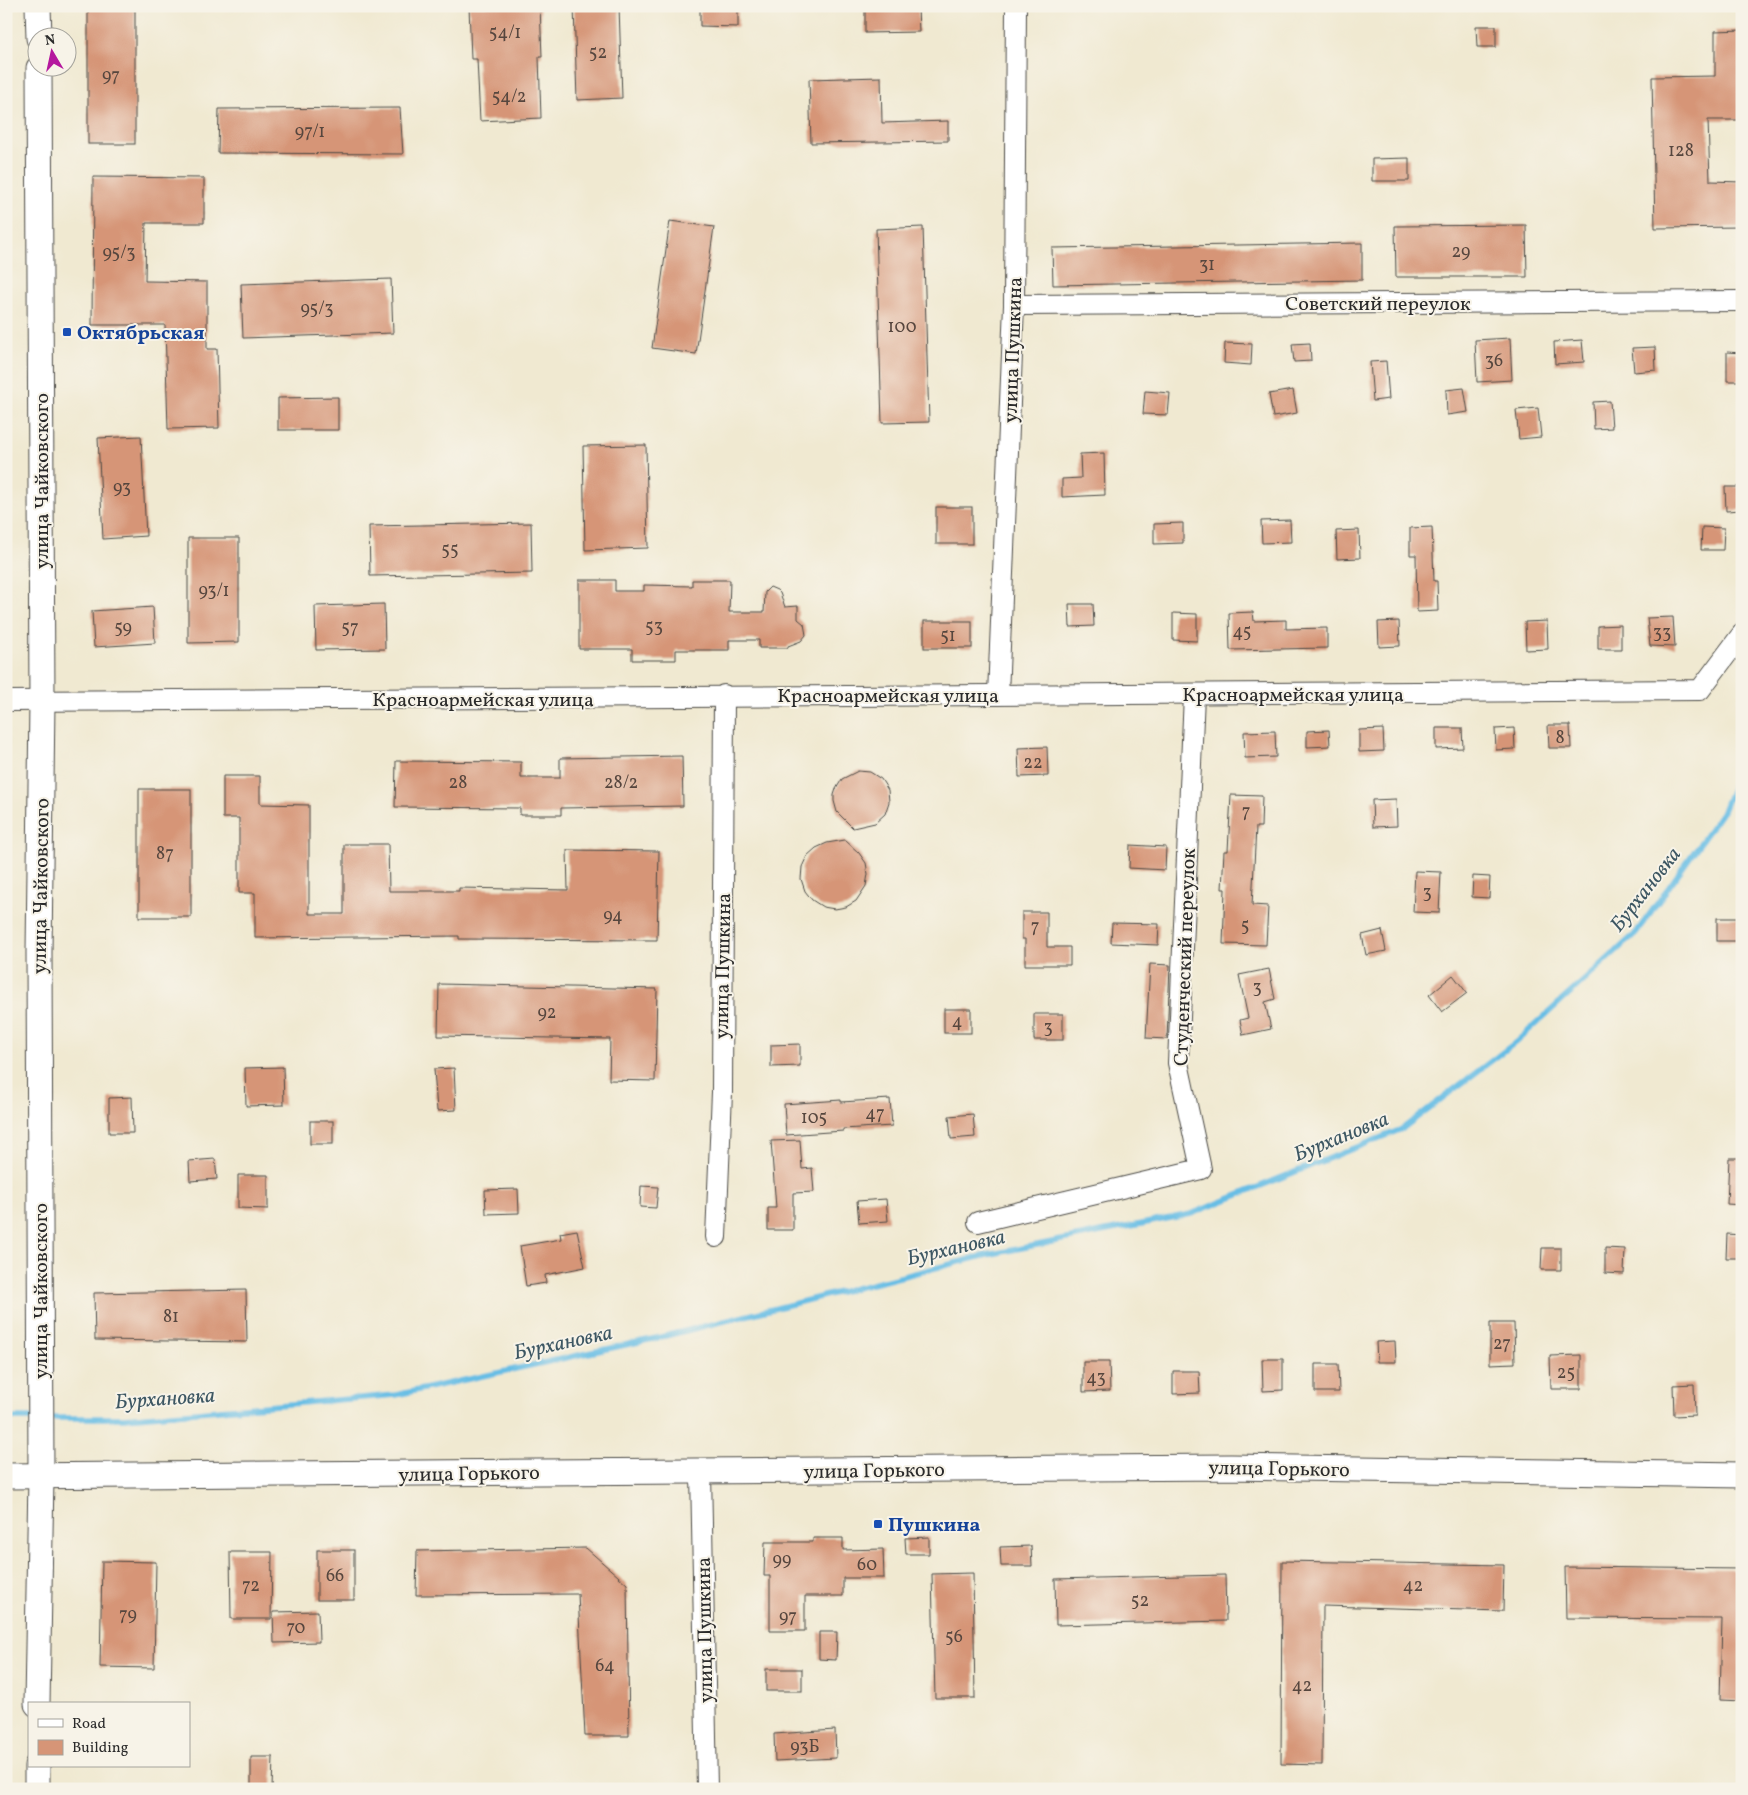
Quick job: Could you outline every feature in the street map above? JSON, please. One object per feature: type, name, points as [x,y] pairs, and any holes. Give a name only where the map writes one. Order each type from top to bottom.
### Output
[{"type":"main road","points":[[38,6],[39,28]]},
{"type":"main road","name":"улица Чайковского","points":[[38,1702],[41,1477],[39,957],[42,701],[39,78]]},
{"type":"main road","name":"улица Горького","points":[[6,1476],[1231,1467],[1742,1475]]},
{"type":"main road","points":[[37,1768],[37,1789]]},
{"type":"street","name":"улица Пушкина","points":[[998,694],[1014,305],[1016,6]]},
{"type":"street","name":"Советский переулок","points":[[1014,305],[1742,302]]},
{"type":"street","name":"Красноармейская улица","points":[[6,701],[554,699],[724,695],[1194,695],[1700,690],[1742,634]]},
{"type":"street","name":"улица Пушкина","points":[[716,1237],[722,1092],[724,695]]},
{"type":"street","name":"Студенческий переулок","points":[[978,1222],[1201,1169],[1178,1063],[1194,695]]},
{"type":"street","name":"улица Пушкина","points":[[701,1472],[707,1789]]},
{"type":"building","points":[[88,6],[135,6],[135,144],[88,144]]},
{"type":"building","points":[[469,6],[540,6],[542,57],[539,57],[541,118],[480,121],[477,59],[471,59]]},
{"type":"building","points":[[574,6],[619,6],[622,98],[577,100]]},
{"type":"building","points":[[700,6],[738,6],[738,27],[700,26]]},
{"type":"building","points":[[865,6],[918,6],[919,32],[865,33]]},
{"type":"building","points":[[1476,26],[1496,26],[1496,47],[1477,47]]},
{"type":"building","points":[[1742,30],[1742,120],[1708,120],[1710,181],[1742,182],[1742,227],[1655,228],[1652,77],[1715,76],[1715,31]]},
{"type":"building","points":[[881,77],[882,123],[948,121],[948,141],[811,143],[809,79]]},
{"type":"building","points":[[400,108],[403,154],[218,153],[219,109]]},
{"type":"building","points":[[1409,158],[1409,181],[1372,181],[1372,159]]},
{"type":"building","points":[[93,177],[204,178],[204,223],[146,223],[145,281],[207,282],[207,349],[217,349],[219,428],[168,429],[165,325],[92,325]]},
{"type":"building","points":[[670,221],[714,227],[696,354],[652,348]]},
{"type":"building","points":[[1526,225],[1527,277],[1396,277],[1395,226]]},
{"type":"building","points":[[923,227],[929,422],[882,423],[876,229]]},
{"type":"building","points":[[1362,243],[1362,280],[1053,285],[1052,248]]},
{"type":"building","points":[[391,279],[393,333],[243,338],[241,284]]},
{"type":"building","points":[[1510,338],[1512,380],[1477,382],[1475,340]]},
{"type":"building","points":[[1582,340],[1584,362],[1555,364],[1554,342]]},
{"type":"building","points":[[1225,343],[1252,344],[1251,365],[1224,363]]},
{"type":"building","points":[[1310,343],[1311,361],[1294,362],[1292,344]]},
{"type":"building","points":[[1655,347],[1656,370],[1634,372],[1632,348]]},
{"type":"building","points":[[1727,352],[1742,353],[1742,381],[1727,381]]},
{"type":"building","points":[[1386,361],[1389,399],[1373,401],[1370,362]]},
{"type":"building","points":[[1464,388],[1468,412],[1447,415],[1446,390]]},
{"type":"building","points":[[1293,390],[1297,413],[1273,417],[1269,394]]},
{"type":"building","points":[[1145,391],[1170,393],[1168,415],[1143,414]]},
{"type":"building","points":[[338,397],[338,430],[278,430],[278,398]]},
{"type":"building","points":[[1610,401],[1612,428],[1594,429],[1593,402]]},
{"type":"building","points":[[1538,408],[1541,437],[1519,439],[1516,410]]},
{"type":"building","points":[[141,436],[146,536],[103,539],[98,438]]},
{"type":"building","points":[[646,445],[648,548],[585,550],[583,446]]},
{"type":"building","points":[[1104,453],[1105,495],[1062,497],[1062,479],[1081,478],[1080,454]]},
{"type":"building","points":[[1725,487],[1742,487],[1742,510],[1726,511]]},
{"type":"building","points":[[936,507],[972,507],[972,544],[936,544]]},
{"type":"building","points":[[1290,520],[1291,542],[1262,543],[1261,521]]},
{"type":"building","points":[[531,523],[532,573],[370,576],[369,526]]},
{"type":"building","points":[[1183,523],[1183,543],[1154,544],[1154,524]]},
{"type":"building","points":[[1432,527],[1434,581],[1437,581],[1438,611],[1417,612],[1416,555],[1410,555],[1410,528]]},
{"type":"building","points":[[1702,527],[1724,528],[1723,550],[1701,550]]},
{"type":"building","points":[[1359,530],[1360,558],[1337,559],[1336,531]]},
{"type":"building","points":[[188,538],[239,538],[239,642],[188,643]]},
{"type":"building","points":[[579,580],[615,580],[615,591],[644,591],[644,585],[692,586],[692,580],[730,580],[729,612],[764,612],[765,592],[770,587],[780,593],[785,607],[798,606],[798,619],[804,624],[806,635],[801,641],[788,646],[788,648],[759,648],[759,640],[729,640],[729,650],[676,650],[676,660],[632,660],[632,649],[579,649]]},
{"type":"building","points":[[384,604],[385,649],[316,650],[315,606]]},
{"type":"building","points":[[1069,604],[1093,604],[1094,626],[1070,627]]},
{"type":"building","points":[[153,607],[155,643],[94,647],[92,611]]},
{"type":"building","points":[[1253,612],[1254,621],[1286,620],[1286,629],[1327,628],[1327,648],[1230,650],[1229,613]]},
{"type":"building","points":[[1173,613],[1197,614],[1197,641],[1173,640]]},
{"type":"building","points":[[1673,617],[1675,647],[1650,646],[1647,618]]},
{"type":"building","points":[[924,621],[972,621],[972,648],[924,648]]},
{"type":"building","points":[[1399,621],[1400,646],[1379,647],[1378,622]]},
{"type":"building","points":[[1547,621],[1548,649],[1526,650],[1525,622]]},
{"type":"building","points":[[1621,625],[1621,649],[1598,649],[1598,626]]},
{"type":"building","points":[[1548,725],[1570,725],[1571,748],[1549,748]]},
{"type":"building","points":[[1436,728],[1462,728],[1463,748],[1436,749]]},
{"type":"building","points":[[1514,728],[1515,749],[1496,750],[1495,729]]},
{"type":"building","points":[[1383,729],[1384,751],[1359,752],[1359,730]]},
{"type":"building","points":[[1329,730],[1330,746],[1307,747],[1307,731]]},
{"type":"building","points":[[1275,731],[1276,757],[1245,758],[1244,732]]},
{"type":"building","points":[[1047,747],[1048,776],[1019,777],[1018,748]]},
{"type":"building","points":[[682,756],[683,806],[561,808],[561,815],[520,815],[520,808],[395,807],[396,761],[521,762],[521,778],[560,778],[560,758]]},
{"type":"building","points":[[858,771],[870,772],[881,779],[888,790],[889,802],[885,814],[875,823],[853,828],[837,812],[834,795],[842,779]]},
{"type":"building","points":[[223,776],[260,776],[260,804],[309,805],[309,914],[344,914],[344,844],[388,844],[389,891],[459,891],[459,888],[568,890],[567,850],[659,851],[657,940],[459,939],[459,936],[255,938],[255,893],[239,893],[239,818],[223,818]]},
{"type":"building","points":[[139,789],[191,789],[191,917],[139,917]]},
{"type":"building","points":[[1231,795],[1262,796],[1261,827],[1256,827],[1252,905],[1268,906],[1266,945],[1223,944],[1225,889],[1222,889],[1224,851],[1228,851]]},
{"type":"building","points":[[1396,799],[1397,826],[1373,827],[1372,800]]},
{"type":"building","points":[[845,840],[859,853],[866,863],[868,874],[866,886],[856,901],[846,907],[835,909],[823,907],[812,900],[805,891],[801,879],[802,867],[807,856],[816,848],[827,843]]},
{"type":"building","points":[[1130,845],[1166,847],[1165,870],[1129,868]]},
{"type":"building","points":[[1415,871],[1441,872],[1439,913],[1413,912]]},
{"type":"building","points":[[1473,876],[1490,877],[1489,898],[1472,897]]},
{"type":"building","points":[[1022,912],[1047,912],[1047,947],[1070,947],[1070,965],[1025,965],[1025,939],[1022,939]]},
{"type":"building","points":[[1717,918],[1742,918],[1742,941],[1717,941]]},
{"type":"building","points":[[1112,923],[1159,924],[1158,945],[1111,943]]},
{"type":"building","points":[[1382,930],[1386,951],[1366,955],[1362,935]]},
{"type":"building","points":[[1150,964],[1170,965],[1167,1039],[1146,1038]]},
{"type":"building","points":[[1269,969],[1275,999],[1265,1002],[1271,1029],[1243,1035],[1240,1020],[1248,1018],[1239,975]]},
{"type":"building","points":[[1453,975],[1467,993],[1442,1012],[1429,995]]},
{"type":"building","points":[[439,984],[657,989],[655,1081],[609,1080],[610,1039],[438,1036]]},
{"type":"building","points":[[944,1009],[971,1009],[971,1033],[944,1033]]},
{"type":"building","points":[[1034,1014],[1063,1014],[1063,1040],[1034,1040]]},
{"type":"building","points":[[800,1044],[800,1066],[771,1067],[771,1045]]},
{"type":"building","points":[[283,1067],[284,1105],[246,1106],[245,1068]]},
{"type":"building","points":[[454,1068],[456,1110],[437,1111],[434,1069]]},
{"type":"building","points":[[132,1097],[133,1133],[109,1133],[109,1098]]},
{"type":"building","points":[[890,1099],[892,1126],[786,1135],[784,1104]]},
{"type":"building","points":[[973,1114],[975,1137],[951,1139],[949,1116]]},
{"type":"building","points":[[310,1121],[333,1121],[333,1144],[310,1144]]},
{"type":"building","points":[[800,1140],[802,1169],[812,1168],[814,1192],[793,1193],[793,1230],[768,1230],[768,1208],[776,1208],[771,1141]]},
{"type":"building","points":[[1729,1158],[1742,1158],[1742,1205],[1727,1204]]},
{"type":"building","points":[[215,1159],[217,1179],[190,1181],[189,1161]]},
{"type":"building","points":[[238,1175],[268,1175],[268,1209],[238,1208]]},
{"type":"building","points":[[641,1186],[658,1187],[656,1208],[640,1207]]},
{"type":"building","points":[[518,1189],[519,1213],[486,1214],[485,1190]]},
{"type":"building","points":[[886,1199],[888,1221],[859,1223],[857,1201]]},
{"type":"building","points":[[577,1230],[585,1267],[545,1275],[546,1283],[526,1286],[520,1246],[561,1239],[560,1233]]},
{"type":"building","points":[[1727,1234],[1742,1235],[1742,1258],[1726,1258]]},
{"type":"building","points":[[1542,1248],[1561,1248],[1561,1270],[1541,1270]]},
{"type":"building","points":[[1605,1248],[1625,1249],[1624,1274],[1605,1273]]},
{"type":"building","points":[[246,1290],[247,1342],[95,1340],[94,1293]]},
{"type":"building","points":[[1490,1323],[1514,1323],[1515,1363],[1490,1364]]},
{"type":"building","points":[[1395,1341],[1396,1362],[1377,1362],[1376,1342]]},
{"type":"building","points":[[1581,1355],[1581,1389],[1551,1389],[1550,1356]]},
{"type":"building","points":[[1262,1359],[1283,1359],[1283,1390],[1263,1391]]},
{"type":"building","points":[[1083,1362],[1109,1362],[1110,1391],[1083,1392]]},
{"type":"building","points":[[1315,1364],[1338,1364],[1339,1392],[1315,1392]]},
{"type":"building","points":[[1173,1371],[1199,1371],[1200,1393],[1173,1394]]},
{"type":"building","points":[[1694,1384],[1695,1415],[1674,1416],[1673,1385]]},
{"type":"building","points":[[929,1537],[929,1554],[906,1554],[905,1538]]},
{"type":"building","points":[[813,1538],[843,1538],[843,1550],[883,1549],[884,1578],[843,1578],[843,1596],[805,1596],[805,1631],[770,1631],[770,1576],[764,1576],[765,1542],[813,1542]]},
{"type":"building","points":[[1031,1546],[1032,1566],[1001,1566],[1000,1547]]},
{"type":"building","points":[[586,1548],[627,1584],[629,1736],[585,1736],[578,1594],[416,1595],[417,1551]]},
{"type":"building","points":[[317,1550],[354,1550],[354,1600],[317,1600]]},
{"type":"building","points":[[230,1552],[272,1552],[271,1619],[231,1619]]},
{"type":"building","points":[[102,1561],[156,1562],[154,1668],[100,1667]]},
{"type":"building","points":[[1282,1561],[1504,1565],[1503,1611],[1323,1606],[1322,1765],[1281,1764]]},
{"type":"building","points":[[1565,1567],[1742,1569],[1742,1701],[1720,1700],[1722,1619],[1566,1618]]},
{"type":"building","points":[[973,1573],[975,1698],[935,1698],[932,1574]]},
{"type":"building","points":[[1225,1575],[1226,1621],[1056,1625],[1055,1579]]},
{"type":"building","points":[[318,1611],[319,1642],[274,1643],[273,1612]]},
{"type":"building","points":[[819,1632],[837,1632],[836,1660],[819,1659]]},
{"type":"building","points":[[766,1669],[802,1669],[802,1691],[766,1691]]},
{"type":"building","points":[[835,1730],[836,1758],[775,1761],[774,1734]]},
{"type":"building","points":[[251,1757],[273,1757],[272,1789],[251,1789]]},
{"type":"waterway","name":"Бурхановка","points":[[46,1418],[125,1418],[396,1395],[657,1338],[987,1255],[1191,1214],[1402,1129],[1516,1042],[1636,933],[1723,811],[1742,764]]},
{"type":"waterway","name":"Бурхановка","points":[[6,1418],[34,1418]]},
{"type":"place","name":"Октябрьская","points":[[67,332]]},
{"type":"place","name":"Пушкина","points":[[878,1524]]}]
